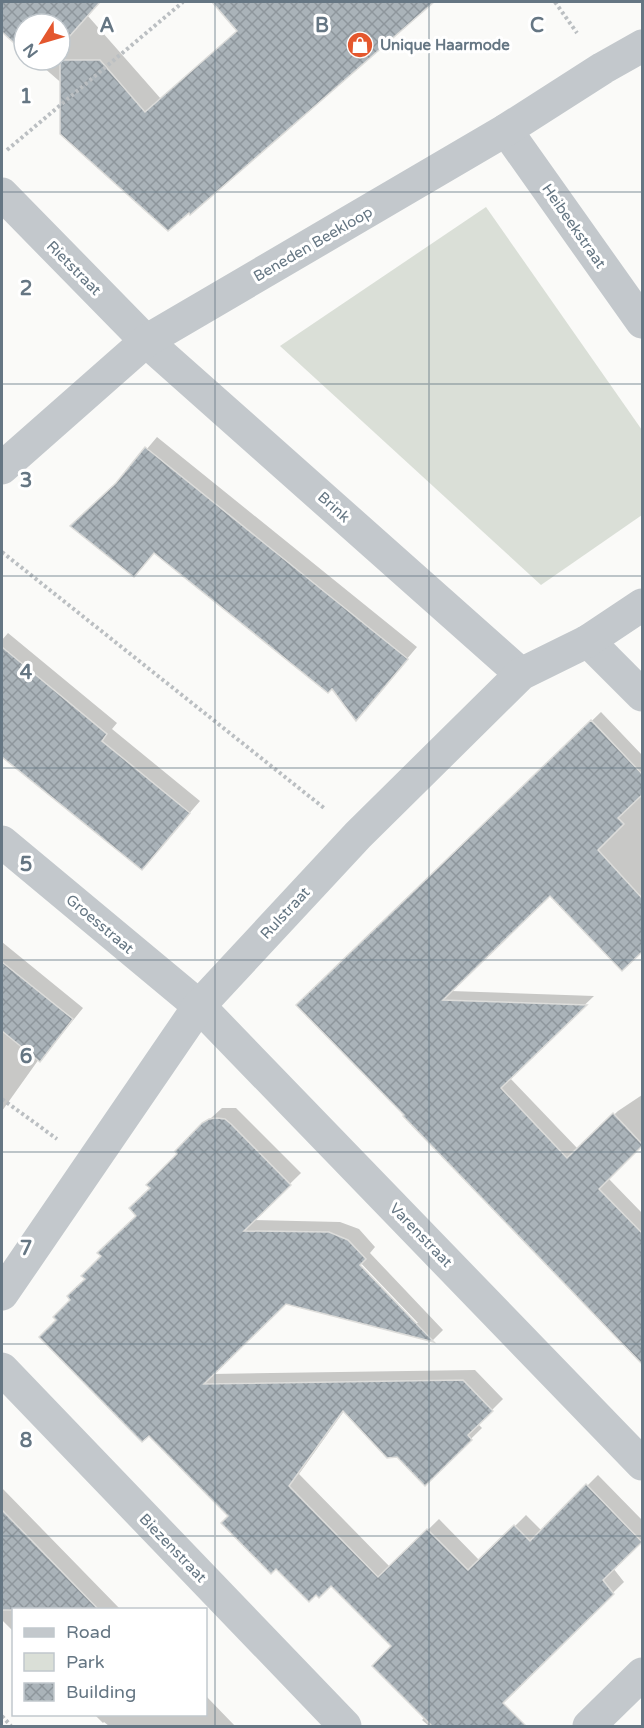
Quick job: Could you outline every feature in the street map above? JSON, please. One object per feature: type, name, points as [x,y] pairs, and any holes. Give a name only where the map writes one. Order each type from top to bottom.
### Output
[{"type":"street","name":"Beneden Beekloop","points":[[2,468],[146,341],[506,130],[642,46]]},
{"type":"street","name":"Heibeekstraat","points":[[506,130],[642,322]]},
{"type":"street","name":"Rietstraat","points":[[2,194],[146,341]]},
{"type":"street","name":"Brink","points":[[146,341],[521,674]]},
{"type":"street","name":"Rulstraat","points":[[2,1294],[199,1006],[358,835],[521,674],[588,641],[642,605]]},
{"type":"street","points":[[588,641],[642,695]]},
{"type":"street","name":"Groesstraat","points":[[2,842],[199,1006]]},
{"type":"street","name":"Varenstraat","points":[[199,1006],[642,1464]]},
{"type":"street","name":"Biezenstraat","points":[[2,1369],[345,1726]]},
{"type":"street","points":[[589,1726],[642,1674]]},
{"type":"path","points":[[2,155],[183,2]]},
{"type":"path","points":[[2,552],[358,835]]},
{"type":"path","points":[[2,1099],[91,1164]]},
{"type":"path","points":[[2,1716],[11,1726]]},
{"type":"green space","points":[[486,207],[642,430],[642,515],[541,585],[280,346]]},
{"type":"building","points":[[2,2],[100,2],[72,34],[72,12],[12,12],[12,41],[2,32]]},
{"type":"building","points":[[212,2],[434,2],[190,215],[189,213],[168,231],[60,134],[60,72],[72,72],[72,60],[100,60],[145,112],[237,31]]},
{"type":"building","points":[[145,447],[408,659],[356,721],[332,689],[328,693],[154,553],[134,577],[70,526],[116,483]]},
{"type":"building","points":[[2,647],[107,734],[102,741],[190,813],[142,870],[2,757]]},
{"type":"building","points":[[591,720],[642,774],[642,795],[618,818],[624,824],[598,850],[642,898],[642,952],[622,971],[550,896],[443,1000],[587,1005],[501,1088],[567,1158],[613,1113],[642,1144],[599,1189],[642,1233],[642,1364],[296,1005]]},
{"type":"building","points":[[2,962],[73,1019],[40,1062],[2,1031]]},
{"type":"building","points":[[217,1118],[225,1119],[231,1124],[291,1185],[244,1231],[329,1232],[348,1240],[366,1259],[360,1265],[434,1342],[286,1304],[204,1384],[463,1380],[493,1411],[468,1435],[472,1440],[425,1486],[397,1457],[387,1458],[343,1411],[289,1486],[378,1577],[427,1529],[468,1570],[514,1525],[530,1541],[586,1484],[642,1542],[603,1580],[614,1594],[503,1703],[526,1726],[432,1726],[372,1666],[391,1646],[331,1586],[319,1598],[316,1595],[309,1602],[276,1569],[271,1574],[221,1523],[228,1516],[149,1436],[142,1442],[39,1337],[56,1320],[53,1317],[70,1300],[67,1296],[85,1279],[81,1276],[101,1256],[97,1253],[136,1216],[129,1208],[150,1188],[146,1185],[177,1154],[175,1151],[202,1123]]},
{"type":"building","points":[[2,1510],[97,1608],[2,1610]]},
{"type":"place","name":"Unique Haarmode","points":[[360,45]]}]
